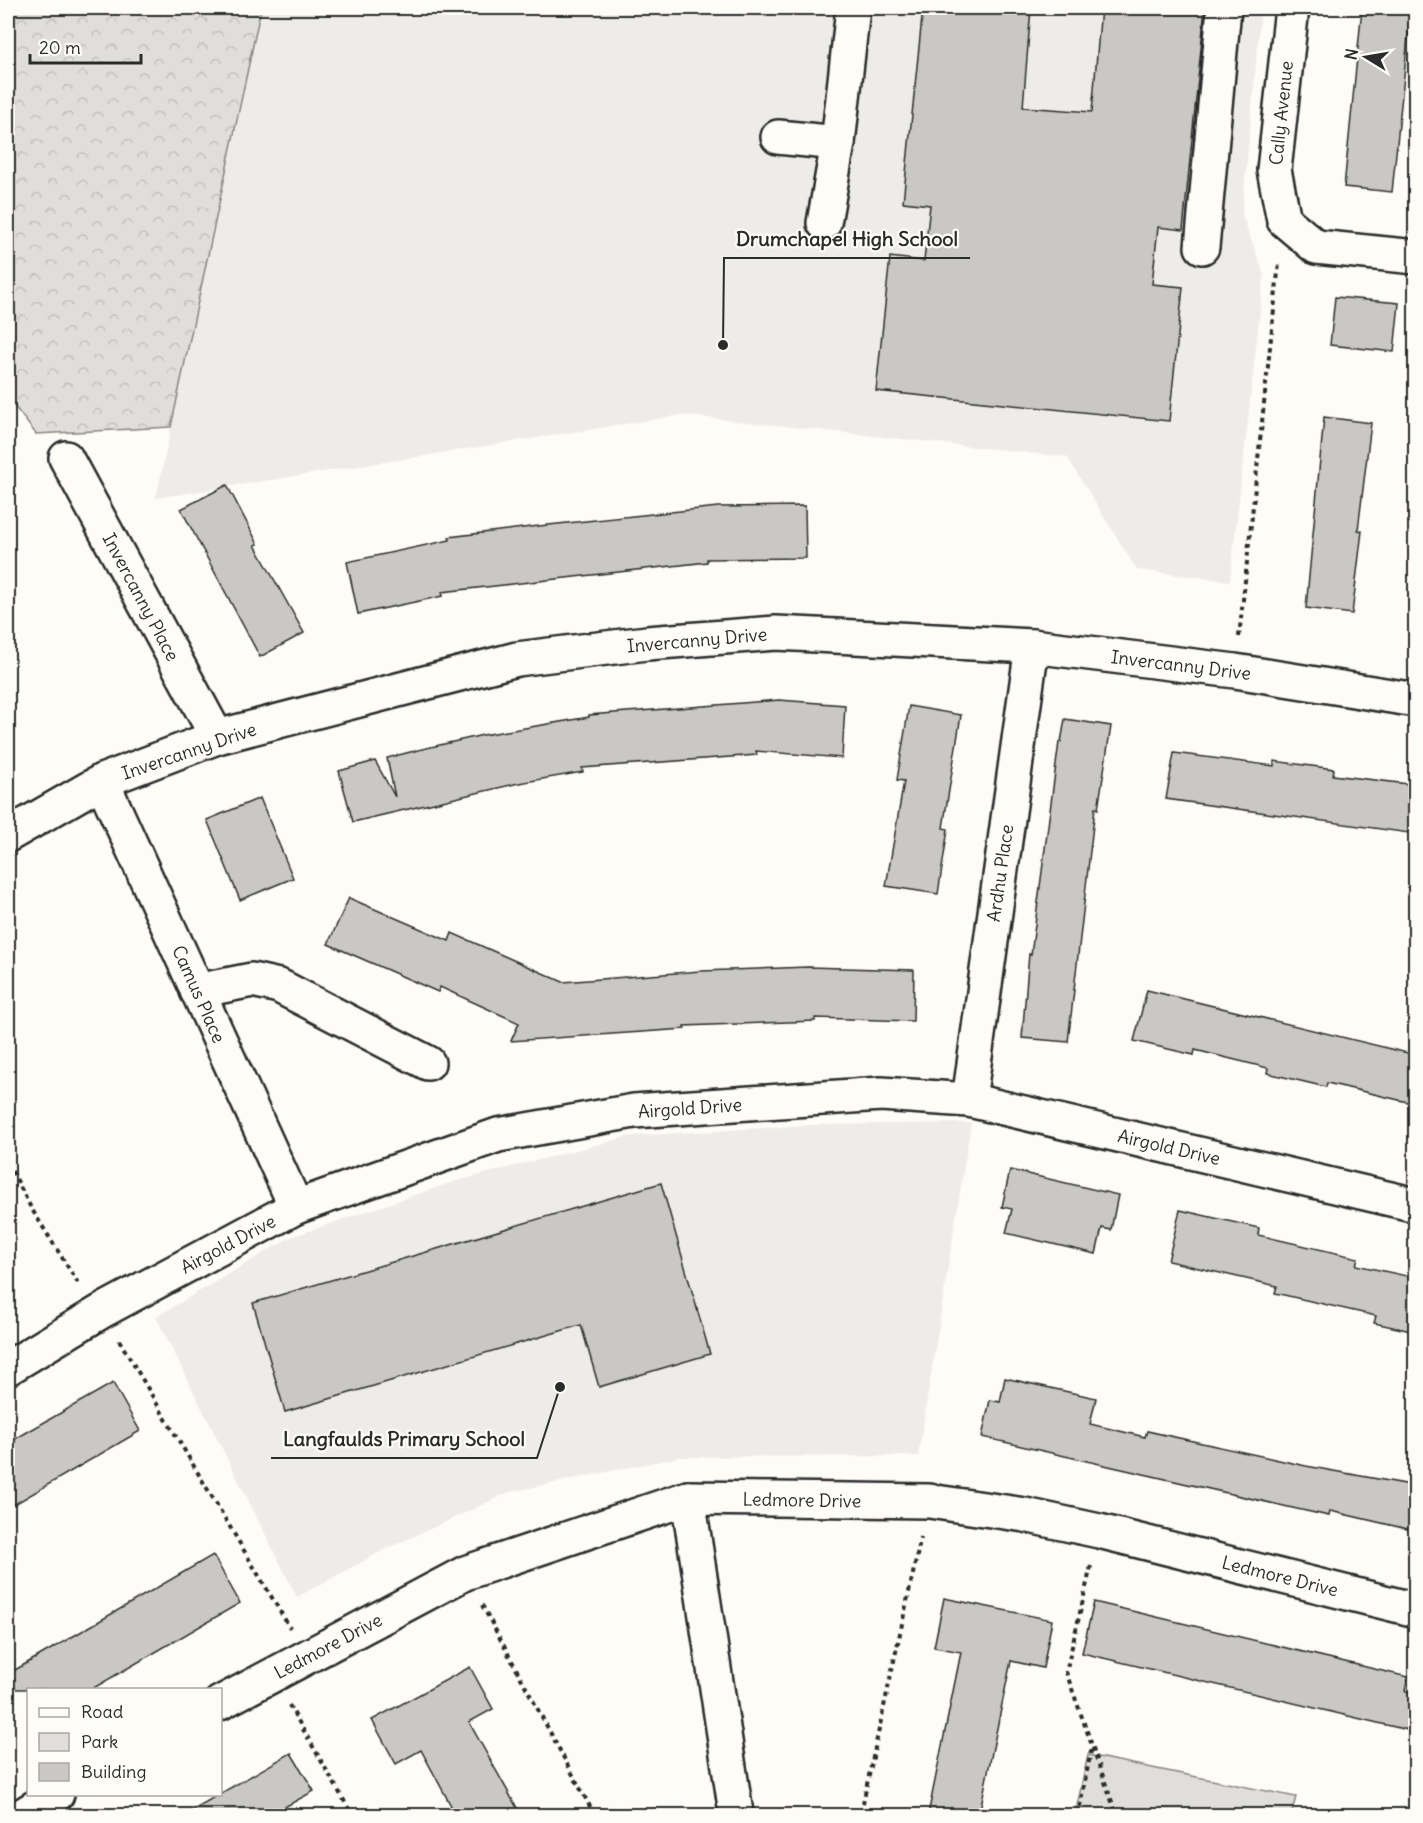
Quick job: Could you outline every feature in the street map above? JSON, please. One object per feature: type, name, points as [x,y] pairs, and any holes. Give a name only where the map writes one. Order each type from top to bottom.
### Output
[{"type":"street","points":[[824,223],[838,143],[853,8]]},
{"type":"street","points":[[1202,247],[1224,8]]},
{"type":"street","name":"Cally Avenue","points":[[1284,220],[1274,170],[1292,8]]},
{"type":"street","points":[[778,137],[838,143]]},
{"type":"street","points":[[1284,220],[1316,247],[1416,256]]},
{"type":"street","name":"Invercanny Place","points":[[66,458],[217,737]]},
{"type":"street","name":"Invercanny Drive","points":[[8,835],[102,781],[217,737],[517,659],[647,643],[776,633],[1032,646],[1235,671],[1416,699]]},
{"type":"street","name":"Ardhu Place","points":[[969,1100],[1032,646]]},
{"type":"street","name":"Camus Place","points":[[102,781],[296,1207]]},
{"type":"street","points":[[197,991],[252,980],[279,986],[428,1063]]},
{"type":"street","name":"Airgold Drive","points":[[8,1368],[102,1311],[296,1207],[498,1135],[634,1111],[881,1094],[969,1100],[1416,1205]]},
{"type":"street","points":[[687,1498],[735,1813]]},
{"type":"street","name":"Ledmore Drive","points":[[222,1702],[465,1573],[687,1498],[928,1501],[1025,1515],[1099,1531],[1416,1610]]},
{"type":"street","points":[[21,1815],[54,1796]]},
{"type":"path","points":[[1235,671],[1284,220]]},
{"type":"path","points":[[8,1163],[31,1208],[77,1282],[102,1311]]},
{"type":"path","points":[[123,1346],[276,1605]]},
{"type":"path","points":[[834,1815],[861,1812],[928,1501]]},
{"type":"path","points":[[1099,1531],[1066,1672],[1117,1815]]},
{"type":"path","points":[[465,1573],[595,1815]]},
{"type":"path","points":[[272,1676],[353,1815]]},
{"type":"path","points":[[1078,1815],[1092,1746]]},
{"type":"shaded area","points":[[261,8],[1261,8],[1242,215],[1264,275],[1230,581],[1137,570],[1067,457],[682,415],[156,498]]},
{"type":"shaded area","points":[[971,1123],[918,1456],[679,1457],[510,1492],[380,1552],[297,1597],[156,1317],[291,1237],[453,1182],[631,1136],[811,1125]]},
{"type":"green space","points":[[8,8],[261,8],[171,427],[36,434],[8,398]]},
{"type":"green space","points":[[1415,462],[1415,517],[1409,516]]},
{"type":"green space","points":[[1088,1755],[1296,1797],[1291,1815],[1075,1815]]},
{"type":"building","points":[[923,8],[1031,8],[1023,107],[1092,112],[1101,8],[1205,8],[1183,230],[1158,227],[1152,284],[1183,287],[1169,421],[876,391],[890,257],[924,261],[930,205],[903,202]]},
{"type":"building","points":[[1362,8],[1411,8],[1392,192],[1344,187]]},
{"type":"building","points":[[1335,297],[1399,303],[1394,352],[1330,345]]},
{"type":"building","points":[[1324,417],[1371,423],[1358,530],[1362,531],[1352,614],[1306,608]]},
{"type":"building","points":[[227,485],[258,544],[255,545],[304,633],[260,657],[181,509]]},
{"type":"building","points":[[805,506],[806,558],[707,559],[707,562],[442,592],[443,596],[358,614],[347,562],[450,540],[449,537],[718,507]]},
{"type":"building","points":[[779,700],[845,705],[842,758],[756,751],[757,755],[582,768],[583,772],[519,783],[353,822],[339,771],[375,761],[395,797],[387,758],[418,750],[483,735],[589,717],[589,715]]},
{"type":"building","points":[[909,706],[961,715],[943,828],[948,829],[938,894],[886,886],[904,781],[897,780]]},
{"type":"building","points":[[1065,719],[1111,726],[1098,809],[1095,808],[1068,1042],[1022,1038],[1029,954],[1031,955],[1059,742],[1061,742]]},
{"type":"building","points":[[1174,753],[1274,766],[1274,761],[1334,769],[1333,775],[1416,785],[1416,834],[1166,799]]},
{"type":"building","points":[[260,798],[293,878],[240,900],[207,820]]},
{"type":"building","points":[[349,898],[449,941],[452,933],[563,982],[701,971],[808,967],[914,970],[913,1021],[815,1018],[815,1021],[684,1026],[685,1029],[511,1041],[519,1023],[440,987],[438,992],[328,944]]},
{"type":"building","points":[[1147,990],[1416,1055],[1416,1104],[1327,1083],[1326,1087],[1267,1073],[1268,1068],[1195,1050],[1194,1055],[1134,1041]]},
{"type":"building","points":[[1010,1170],[1118,1195],[1111,1230],[1102,1228],[1096,1254],[1006,1233],[1012,1209],[1002,1207]]},
{"type":"building","points":[[661,1183],[710,1354],[599,1387],[581,1325],[285,1412],[253,1303]]},
{"type":"building","points":[[1180,1210],[1259,1228],[1258,1235],[1358,1258],[1356,1265],[1416,1278],[1416,1332],[1374,1323],[1376,1316],[1275,1293],[1277,1286],[1168,1261]]},
{"type":"building","points":[[1005,1378],[1096,1398],[1090,1424],[1145,1437],[1147,1431],[1306,1466],[1416,1486],[1416,1531],[1330,1511],[1329,1516],[982,1437],[990,1400],[1000,1402]]},
{"type":"building","points":[[113,1383],[140,1431],[8,1508],[8,1443]]},
{"type":"building","points":[[213,1555],[240,1603],[94,1688],[8,1689],[8,1674]]},
{"type":"building","points":[[944,1598],[1052,1620],[1043,1668],[1011,1661],[979,1815],[928,1815],[961,1652],[934,1647]]},
{"type":"building","points":[[1094,1602],[1408,1677],[1405,1691],[1416,1693],[1416,1732],[1082,1653]]},
{"type":"building","points":[[470,1667],[493,1709],[469,1722],[521,1815],[456,1815],[421,1750],[396,1764],[372,1720]]},
{"type":"building","points":[[291,1753],[314,1791],[270,1815],[183,1815],[216,1796],[222,1796],[222,1793]]},
{"type":"place","name":"Drumchapel High School","points":[[723,345]]},
{"type":"place","name":"Langfaulds Primary School","points":[[560,1387]]}]
